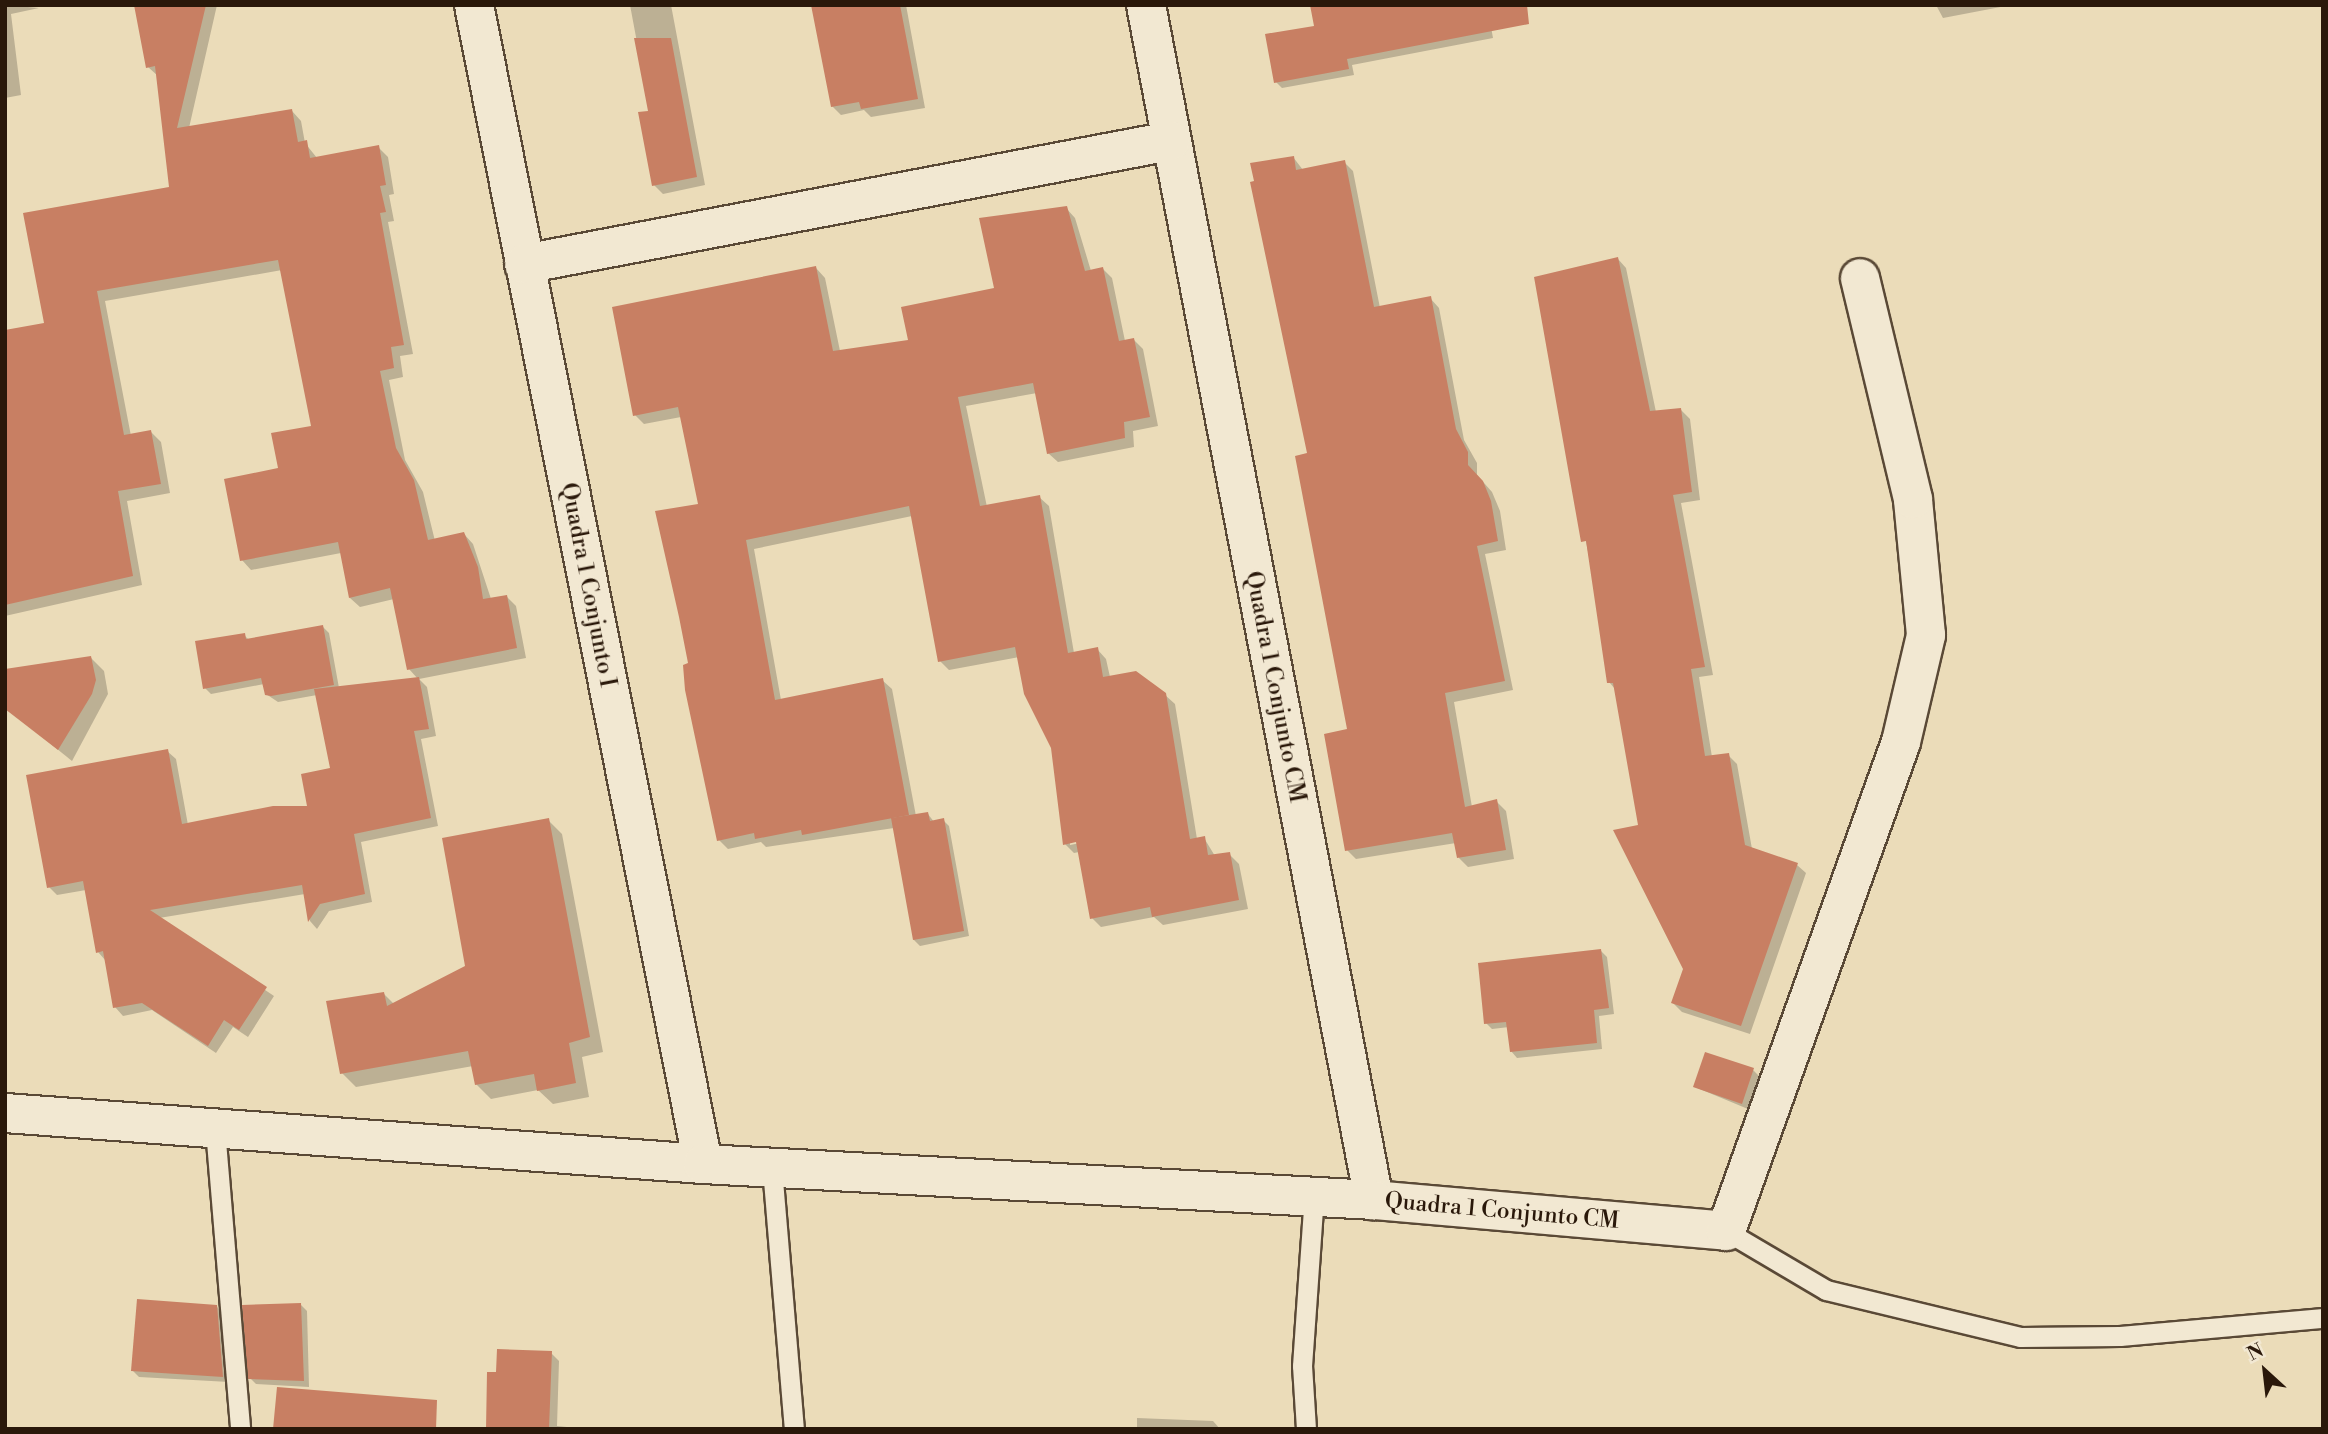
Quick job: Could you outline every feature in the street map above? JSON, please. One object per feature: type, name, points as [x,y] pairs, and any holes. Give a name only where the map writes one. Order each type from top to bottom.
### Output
[{"type":"street","name":"Quadra 1 Conjunto I","points":[[474,5],[703,1164]]},
{"type":"street","name":"Quadra 1 Conjunto CM","points":[[1146,5],[1374,1200],[1726,1231]]},
{"type":"street","points":[[524,264],[1170,141]]},
{"type":"street","points":[[1726,1231],[1900,742],[1926,635],[1913,499],[1860,278]]},
{"type":"street","points":[[5,1113],[703,1164],[1374,1200]]},
{"type":"lane","points":[[215,1129],[240,1429]]},
{"type":"lane","points":[[772,1168],[794,1429]]},
{"type":"lane","points":[[1307,1429],[1302,1366],[1314,1195]]},
{"type":"lane","points":[[1726,1231],[1826,1290],[2020,1337],[2120,1336],[2323,1318]]},
{"type":"building","points":[[134,5],[206,5],[177,128],[292,109],[298,142],[307,140],[310,158],[379,145],[386,185],[380,186],[386,212],[380,213],[404,345],[391,347],[394,368],[380,371],[396,448],[414,480],[428,540],[464,532],[478,567],[483,599],[507,595],[517,648],[407,670],[390,588],[349,598],[338,542],[240,561],[224,479],[278,468],[271,433],[311,426],[278,260],[97,291],[124,435],[151,430],[161,484],[118,491],[133,576],[5,605],[5,330],[44,323],[23,213],[169,187],[155,66],[146,68]]},
{"type":"building","points":[[811,5],[900,5],[918,99],[861,109],[859,102],[831,107]]},
{"type":"building","points":[[1310,5],[1527,5],[1529,24],[1347,59],[1349,69],[1274,83],[1265,34],[1314,26]]},
{"type":"building","points":[[634,38],[671,38],[697,177],[652,186],[638,112],[648,111]]},
{"type":"building","points":[[1294,156],[1296,170],[1345,160],[1374,307],[1431,296],[1456,429],[1468,452],[1468,465],[1483,481],[1491,501],[1498,541],[1477,546],[1505,681],[1445,693],[1465,807],[1497,799],[1506,850],[1457,858],[1452,833],[1345,851],[1324,734],[1347,729],[1295,456],[1307,453],[1250,182],[1254,181],[1250,163]]},
{"type":"building","points":[[1067,206],[1085,271],[1103,267],[1119,341],[1134,338],[1150,417],[1124,422],[1125,438],[1047,454],[1033,383],[958,397],[980,506],[1040,495],[1068,653],[1098,647],[1103,677],[1136,671],[1166,693],[1190,839],[1205,836],[1208,855],[1230,852],[1239,900],[1152,917],[1150,907],[1090,919],[1076,842],[1063,845],[1051,748],[1024,694],[1015,647],[938,662],[909,506],[746,540],[775,700],[883,678],[909,815],[802,835],[801,830],[755,839],[754,833],[717,841],[685,690],[683,665],[688,663],[655,511],[698,504],[678,407],[633,416],[612,307],[816,266],[833,351],[908,340],[901,307],[994,288],[979,218]]},
{"type":"building","points":[[1618,257],[1650,411],[1681,408],[1692,492],[1673,495],[1705,667],[1691,669],[1705,756],[1729,753],[1745,845],[1798,863],[1741,1026],[1671,1003],[1683,969],[1613,830],[1638,825],[1613,683],[1607,683],[1586,541],[1581,542],[1534,277]]},
{"type":"building","points":[[323,625],[334,685],[271,696],[265,695],[261,678],[203,689],[195,641],[245,633],[246,639]]},
{"type":"building","points":[[91,656],[96,680],[92,694],[58,750],[5,709],[5,669]]},
{"type":"building","points":[[419,677],[429,729],[414,731],[431,818],[354,834],[365,894],[320,904],[308,922],[302,885],[150,910],[267,987],[239,1030],[224,1020],[208,1046],[142,1003],[113,1008],[103,951],[96,953],[83,881],[47,888],[26,775],[168,749],[182,824],[273,806],[307,806],[301,774],[330,768],[314,689]]},
{"type":"building","points":[[928,812],[930,821],[944,818],[964,931],[913,940],[891,818]]},
{"type":"building","points":[[549,818],[590,1037],[569,1043],[576,1083],[537,1091],[534,1074],[475,1085],[468,1051],[340,1074],[326,1001],[384,992],[387,1006],[465,966],[442,838]]},
{"type":"building","points":[[1601,949],[1609,1008],[1594,1010],[1597,1043],[1510,1052],[1506,1022],[1484,1024],[1478,963]]},
{"type":"building","points":[[1705,1052],[1754,1068],[1742,1104],[1693,1087]]},
{"type":"building","points":[[137,1299],[217,1305],[223,1377],[131,1371]]},
{"type":"building","points":[[301,1303],[304,1381],[248,1379],[242,1305]]},
{"type":"building","points":[[497,1349],[552,1351],[549,1429],[486,1429],[487,1372],[496,1372]]},
{"type":"building","points":[[277,1387],[437,1400],[436,1429],[273,1429]]}]
